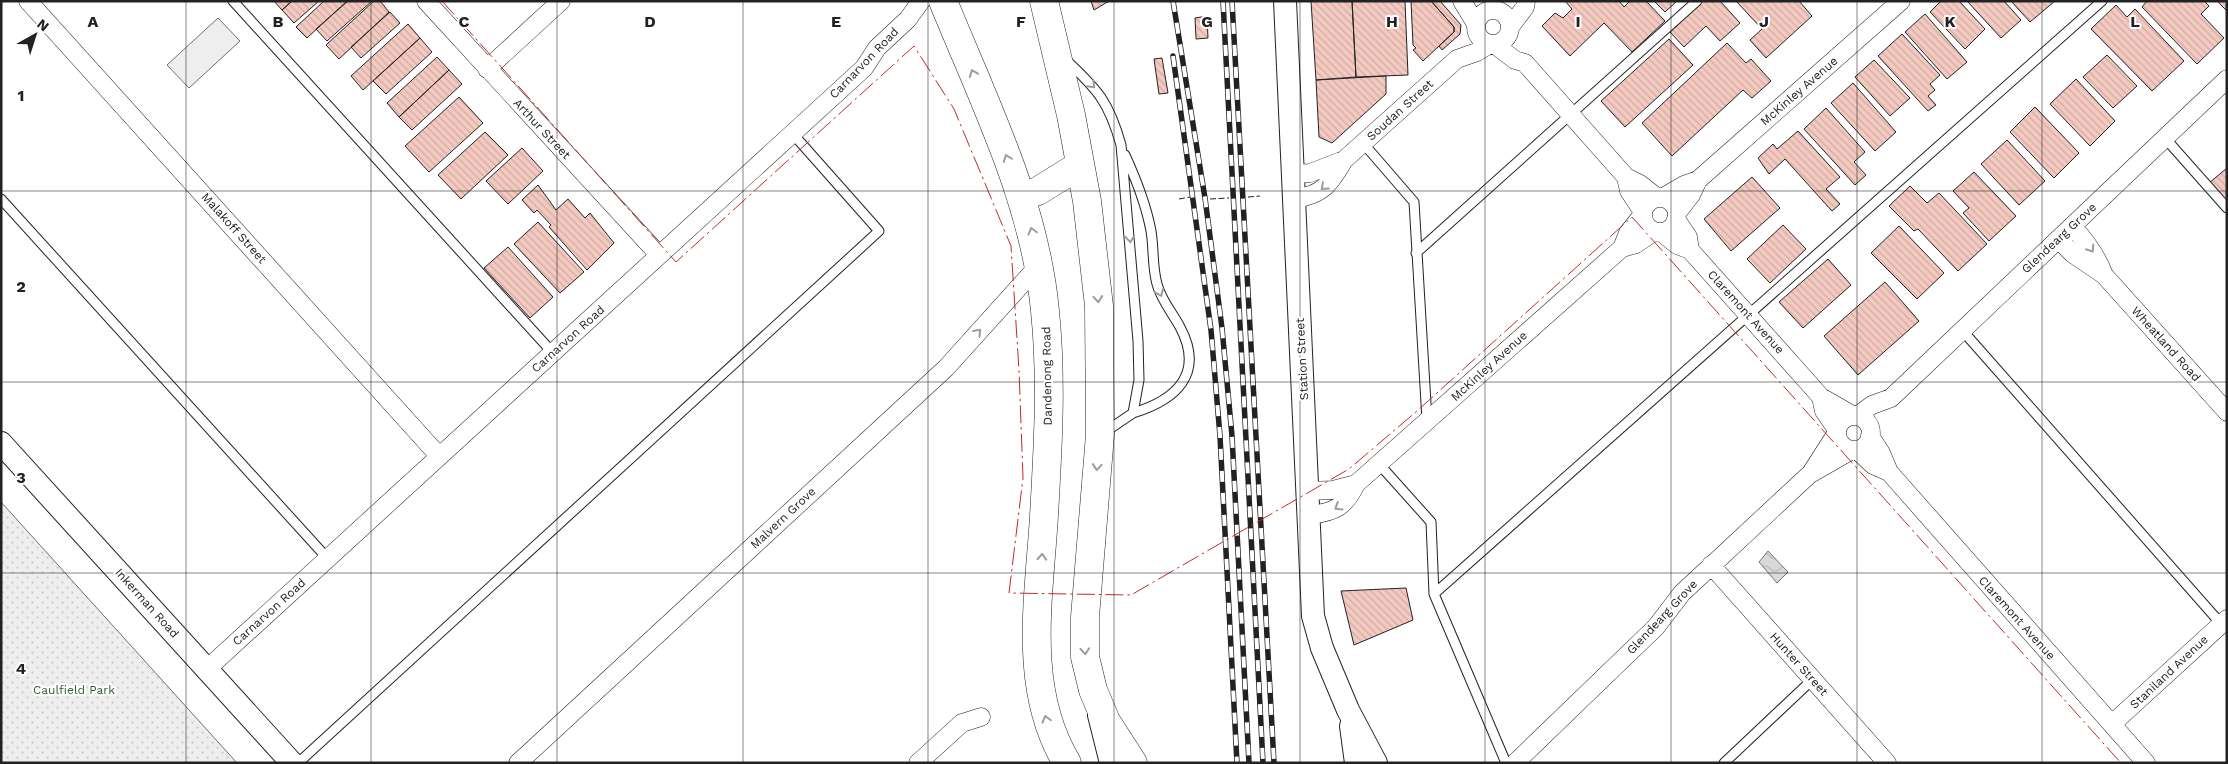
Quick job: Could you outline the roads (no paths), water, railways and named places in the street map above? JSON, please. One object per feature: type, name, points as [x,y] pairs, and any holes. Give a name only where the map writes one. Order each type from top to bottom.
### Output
[{"type":"highway","name":"Dandenong Road","points":[[943,1],[1022,197],[1039,265],[1047,328],[1050,399],[1037,667],[1050,729],[1067,763]]},
{"type":"highway","points":[[1044,1],[1057,51],[1092,228],[1099,306],[1100,435],[1085,617],[1086,657],[1093,690],[1114,736],[1134,763]]},
{"type":"highway","points":[[1022,197],[1038,191],[1080,165]]},
{"type":"street","name":"Malakoff Street","points":[[28,1],[440,456]]},
{"type":"street","name":"Arthur Street","points":[[426,1],[659,256]]},
{"type":"street","points":[[487,69],[561,1]]},
{"type":"street","name":"Carnarvon Road","points":[[207,669],[864,68],[877,48],[908,19],[921,1]]},
{"type":"street","name":"Station Street","points":[[1286,1],[1314,616],[1322,648],[1348,710],[1376,763]]},
{"type":"street","points":[[1462,1],[1476,25],[1480,38],[1515,60],[1525,64],[1626,177],[1660,198],[1672,203],[1676,216],[1669,229],[1658,232],[1646,225],[1643,213],[1629,191],[1626,177]]},
{"type":"street","points":[[1492,44],[1504,40],[1525,7],[1526,1]]},
{"type":"street","name":"McKinley Avenue","points":[[1660,198],[1698,180],[1900,1]]},
{"type":"street","points":[[1476,25],[1481,14],[1495,5],[1506,16],[1510,29],[1523,54],[1525,64]]},
{"type":"street","name":"Soudan Street","points":[[1457,59],[1463,45],[1476,25]]},
{"type":"street","name":"Soudan Street","points":[[1294,199],[1318,193],[1333,178],[1344,160],[1457,59],[1492,44]]},
{"type":"street","name":"Glendearg Grove","points":[[1870,434],[1891,398],[2227,79]]},
{"type":"street","name":"Soudan Street","points":[[1294,174],[1310,174],[1344,160]]},
{"type":"street","name":"McKinley Avenue","points":[[1676,216],[1691,195],[1698,180]]},
{"type":"street","points":[[1643,213],[1648,202],[1660,198]]},
{"type":"street","name":"McKinley Avenue","points":[[1622,248],[1628,233],[1643,213]]},
{"type":"street","name":"Claremont Avenue","points":[[1676,216],[1688,237],[1690,250]]},
{"type":"street","name":"Wheatland Road","points":[[2072,226],[2100,262],[2104,275]]},
{"type":"street","name":"McKinley Avenue","points":[[1310,515],[1332,511],[1341,506],[1349,498],[1356,484],[1622,248],[1636,244],[1658,232]]},
{"type":"street","name":"Claremont Avenue","points":[[1658,232],[1677,245],[1690,250],[1821,397],[1856,416]]},
{"type":"street","name":"Wheatland Road","points":[[2058,239],[2073,254],[2104,275],[2227,412]]},
{"type":"street","name":"Malvern Grove","points":[[518,763],[946,368],[1039,265]]},
{"type":"street","name":"Claremont Avenue","points":[[1821,397],[1824,411],[1836,432]]},
{"type":"street","name":"Glendearg Grove","points":[[1856,416],[1872,405],[1891,398]]},
{"type":"street","points":[[1856,416],[1866,422],[1870,434],[1866,445],[1854,450],[1841,445],[1836,432],[1843,420],[1856,416]]},
{"type":"street","name":"Glendearg Grove","points":[[1811,473],[1836,432]]},
{"type":"street","name":"Claremont Avenue","points":[[1870,434],[1889,472],[2146,763]]},
{"type":"street","name":"Inkerman Road","points":[[1,443],[292,763]]},
{"type":"street","name":"Claremont Avenue","points":[[1854,450],[1873,464],[1889,472]]},
{"type":"street","name":"Glendearg Grove","points":[[1515,763],[1656,627],[1682,593],[1711,565],[1811,473],[1854,450]]},
{"type":"street","name":"McKinley Avenue","points":[[1308,491],[1333,490],[1356,484]]},
{"type":"street","name":"Hunter Street","points":[[1711,565],[1887,763]]},
{"type":"street","name":"Staniland Avenue","points":[[2112,724],[2225,624]]},
{"type":"street","points":[[1093,690],[1111,763]]},
{"type":"street","name":"Station Street","points":[[1348,710],[1356,763]]},
{"type":"street","points":[[918,763],[962,723],[981,717]]},
{"type":"lane","points":[[233,1],[553,353]]},
{"type":"lane","points":[[1416,253],[1696,1]]},
{"type":"lane","points":[[1434,594],[2102,1]]},
{"type":"lane","points":[[1057,51],[1097,90],[1113,119],[1147,215],[1156,283],[1161,296],[1186,340],[1187,372],[1175,393],[1150,408],[1133,413],[1100,435]]},
{"type":"lane","points":[[298,763],[878,231],[793,134]]},
{"type":"lane","points":[[2165,138],[2227,208]]},
{"type":"lane","points":[[1363,143],[1414,202],[1427,421]]},
{"type":"lane","points":[[1121,145],[1138,341],[1139,380],[1133,413]]},
{"type":"lane","points":[[1,198],[328,559]]},
{"type":"lane","points":[[1962,330],[2225,624]]},
{"type":"lane","points":[[1379,464],[1431,522],[1434,594],[1506,763]]},
{"type":"lane","points":[[1724,763],[1812,680]]},
{"type":"water","points":[[1768,551],[1788,572],[1777,583],[1759,562]]},
{"type":"railway","points":[[1173,1],[1205,198],[1222,328],[1232,436],[1249,763]]},
{"type":"railway","points":[[1223,1],[1263,763]]},
{"type":"railway","points":[[1232,1],[1274,763]]},
{"type":"railway","points":[[1173,56],[1211,330],[1220,436],[1237,763]]},
{"type":"park label","name":"Caulfield Park","points":[[74,690]]}]
